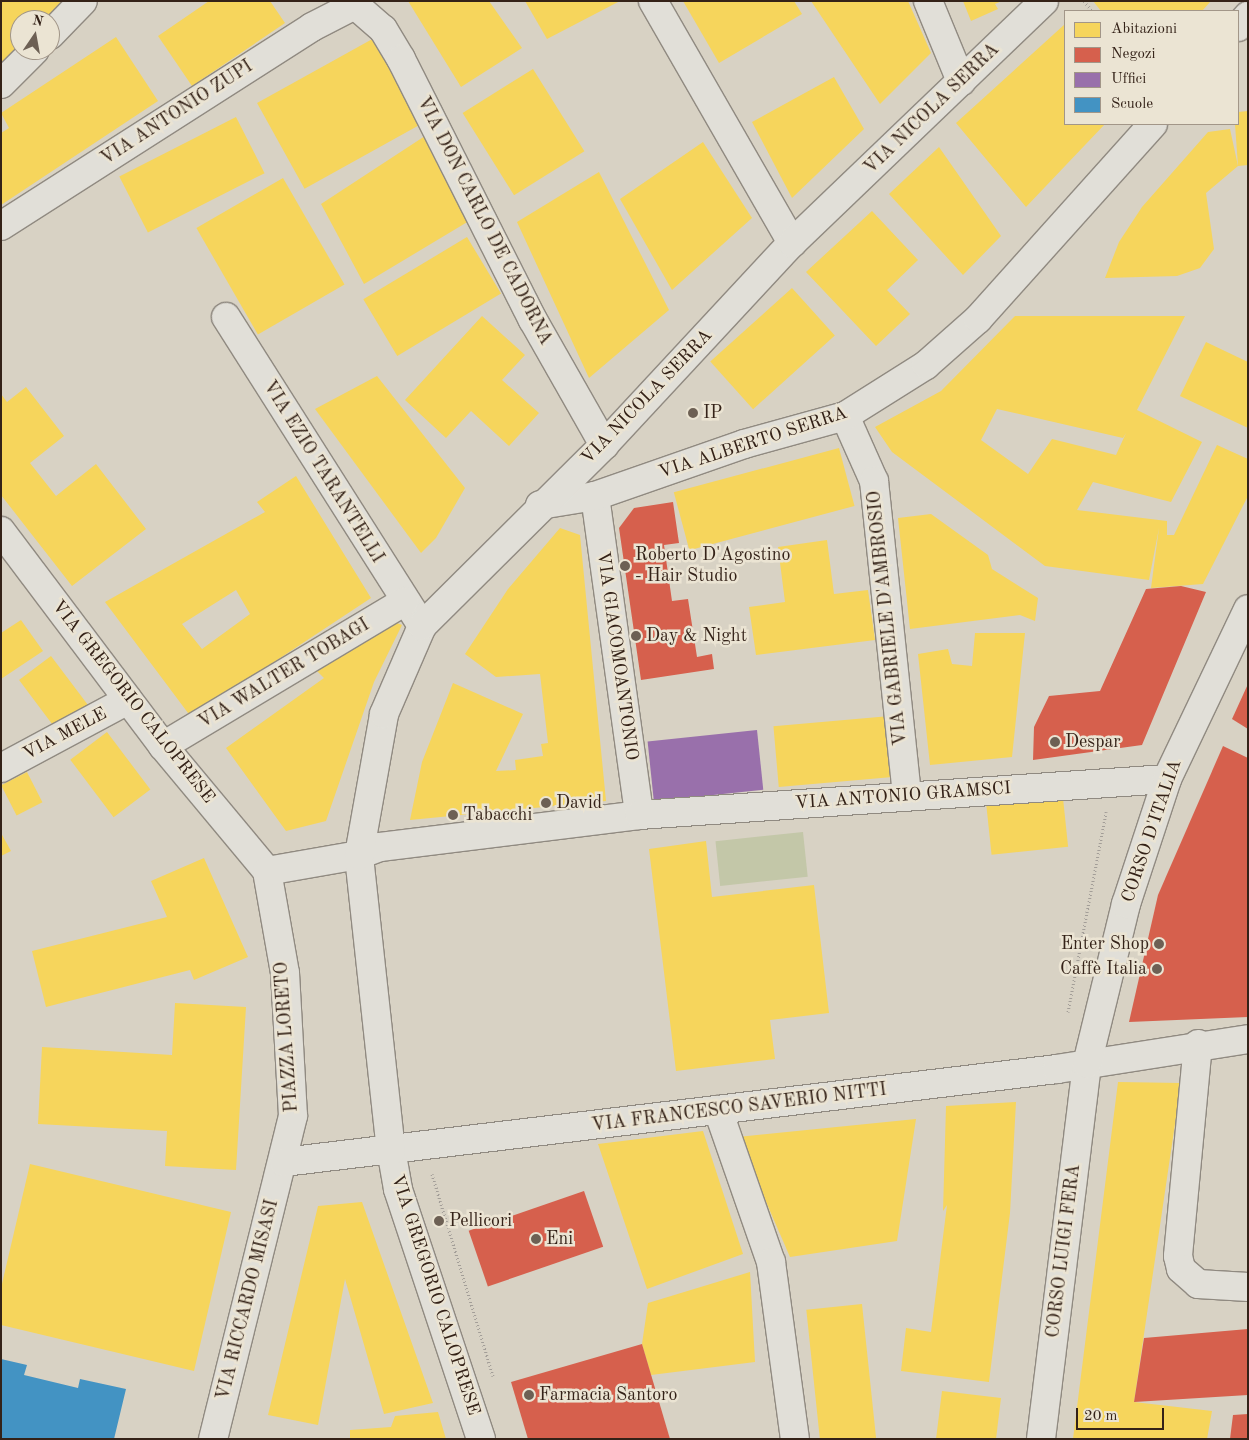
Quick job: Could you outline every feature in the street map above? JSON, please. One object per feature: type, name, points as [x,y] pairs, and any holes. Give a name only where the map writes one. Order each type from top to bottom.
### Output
[{"type":"street","points":[[60,25],[83,1]]},
{"type":"street","points":[[653,1],[792,243]]},
{"type":"street","points":[[928,1],[961,81]]},
{"type":"street","name":"VIA NICOLA SERRA","points":[[359,855],[384,714],[422,626],[540,504],[604,446],[792,243],[1044,1]]},
{"type":"street","name":"VIA ANTONIO ZUPI","points":[[1,226],[339,6]]},
{"type":"street","name":"VIA DON CARLO DE CADORNA","points":[[339,6],[383,29],[401,59],[532,320],[604,446]]},
{"type":"street","points":[[1239,26],[1248,16]]},
{"type":"street","points":[[1,84],[25,60]]},
{"type":"street","name":"VIA ALBERTO SERRA","points":[[540,504],[595,496],[744,444],[845,416],[926,365],[978,319],[1152,125]]},
{"type":"street","name":"VIA EZIO TARANTELLI","points":[[226,317],[404,602],[422,626]]},
{"type":"street","name":"VIA GABRIELE D'AMBROSIO","points":[[845,416],[874,481],[907,796]]},
{"type":"street","name":"VIA GIACOMOANTONIO","points":[[595,496],[639,815]]},
{"type":"street","name":"VIA GREGORIO CALOPRESE","points":[[1,531],[163,746],[267,870]]},
{"type":"street","name":"VIA WALTER TOBAGI","points":[[163,746],[404,602]]},
{"type":"street","name":"CORSO D'ITALIA","points":[[1088,1064],[1126,904],[1167,779],[1248,609]]},
{"type":"street","name":"VIA MELE","points":[[1,768],[128,700]]},
{"type":"street","name":"VIA ANTONIO GRAMSCI","points":[[639,815],[1112,781],[1167,779]]},
{"type":"street","points":[[267,870],[359,855],[380,847],[639,815]]},
{"type":"street","points":[[284,1162],[391,1151],[359,855]]},
{"type":"street","name":"PIAZZA LORETO","points":[[267,870],[288,1003],[293,1116],[284,1162]]},
{"type":"street","name":"VIA FRANCESCO SAVERIO NITTI","points":[[391,1151],[1088,1064],[1198,1044],[1248,1040]]},
{"type":"street","points":[[1198,1044],[1178,1256],[1181,1269],[1198,1284],[1248,1287]]},
{"type":"street","name":"CORSO LUIGI FERA","points":[[1042,1439],[1088,1064]]},
{"type":"street","points":[[718,1110],[771,1262],[795,1439]]},
{"type":"street","name":"VIA GREGORIO CALOPRESE","points":[[391,1151],[398,1189],[480,1439]]},
{"type":"street","name":"VIA RICCARDO MISASI","points":[[213,1439],[284,1162]]},
{"type":"path","points":[[1066,1021],[1112,781]]},
{"type":"path","points":[[424,1148],[495,1382]]},
{"type":"green space","points":[[803,832],[808,877],[720,886],[715,841]]},
{"type":"building: Abitazioni","points":[[1,1],[69,1],[60,10],[10,10],[10,60],[13,60],[1,78]]},
{"type":"building: Abitazioni","points":[[209,1],[270,1],[285,23],[192,86],[158,36]]},
{"type":"building: Abitazioni","points":[[408,1],[489,1],[522,48],[461,87]]},
{"type":"building: Abitazioni","points":[[525,1],[620,1],[547,39]]},
{"type":"building: Abitazioni","points":[[683,1],[794,1],[802,14],[719,63]]},
{"type":"building: Abitazioni","points":[[811,1],[908,1],[931,53],[880,104]]},
{"type":"building: Abitazioni","points":[[963,1],[1002,1],[995,4],[998,9],[971,21]]},
{"type":"building: Abitazioni","points":[[1093,1],[1211,1],[1203,10],[1100,10]]},
{"type":"building: Abitazioni","points":[[1064,25],[1064,125],[1104,125],[1026,207],[956,123]]},
{"type":"building: Abitazioni","points":[[116,37],[158,101],[1,205],[1,133],[9,128],[1,113]]},
{"type":"building: Abitazioni","points":[[376,37],[424,123],[305,189],[257,103]]},
{"type":"building: Abitazioni","points":[[533,69],[584,151],[514,195],[463,113]]},
{"type":"building: Abitazioni","points":[[834,77],[864,129],[792,198],[752,122]]},
{"type":"building: Abitazioni","points":[[1248,111],[1248,165],[1238,166],[1235,125],[1239,125],[1239,112]]},
{"type":"building: Abitazioni","points":[[236,117],[265,173],[148,233],[119,176]]},
{"type":"building: Abitazioni","points":[[1230,129],[1238,166],[1206,193],[1214,249],[1200,268],[1177,276],[1105,278],[1119,242],[1142,207],[1208,132]]},
{"type":"building: Abitazioni","points":[[428,134],[469,221],[364,284],[321,204]]},
{"type":"building: Abitazioni","points":[[703,142],[752,218],[672,290],[620,199]]},
{"type":"building: Abitazioni","points":[[939,147],[1001,236],[963,275],[889,194]]},
{"type":"building: Abitazioni","points":[[599,172],[669,310],[589,378],[517,222]]},
{"type":"building: Abitazioni","points":[[283,178],[344,285],[258,335],[196,228]]},
{"type":"building: Abitazioni","points":[[872,211],[918,260],[887,290],[910,314],[876,346],[806,272]]},
{"type":"building: Abitazioni","points":[[467,237],[501,294],[397,356],[363,299]]},
{"type":"building: Abitazioni","points":[[792,288],[835,336],[753,409],[710,362]]},
{"type":"building: Abitazioni","points":[[482,316],[525,355],[502,380],[539,413],[509,446],[471,411],[446,438],[405,400]]},
{"type":"building: Abitazioni","points":[[1015,316],[1185,316],[1137,410],[1202,442],[1171,502],[1093,482],[1077,510],[1167,521],[1167,535],[1174,535],[1217,445],[1248,459],[1248,496],[1203,584],[1151,588],[1159,528],[1149,580],[1045,566],[892,452],[875,427],[941,391]],"holes":[[[997,409],[1123,438],[1126,433],[1116,455],[1052,439],[1028,474],[981,440]]]},
{"type":"building: Abitazioni","points":[[1206,342],[1248,362],[1248,428],[1180,396]]},
{"type":"building: Abitazioni","points":[[377,376],[465,488],[436,538],[421,553],[315,409]]},
{"type":"building: Abitazioni","points":[[26,387],[64,436],[30,463],[56,496],[96,464],[146,529],[72,586],[1,495],[1,394],[7,402]]},
{"type":"building: Abitazioni","points":[[839,448],[855,506],[689,550],[674,492]]},
{"type":"building: Abitazioni","points":[[296,476],[371,598],[191,717],[105,602],[265,512],[257,502]],"holes":[[[236,590],[250,614],[202,649],[182,624]]]},
{"type":"building: Abitazioni","points":[[931,514],[988,555],[992,569],[1038,598],[1035,621],[1020,615],[910,629],[898,518]]},
{"type":"building: Abitazioni","points":[[560,528],[580,535],[606,801],[410,820],[422,762],[453,683],[523,714],[496,771],[516,770],[515,760],[543,756],[541,744],[548,743],[540,674],[496,677],[465,654],[508,589]]},
{"type":"building: Abitazioni","points":[[827,540],[834,594],[868,590],[875,640],[756,655],[749,607],[785,602],[778,547]]},
{"type":"building: Abitazioni","points":[[21,620],[43,651],[1,679],[1,633]]},
{"type":"building: Abitazioni","points":[[392,621],[402,625],[374,682],[326,821],[286,831],[226,748],[324,678],[317,671]]},
{"type":"building: Abitazioni","points":[[975,633],[1025,633],[1012,757],[930,765],[918,654],[948,649],[952,664],[972,666]]},
{"type":"building: Abitazioni","points":[[51,656],[92,710],[60,734],[19,680]]},
{"type":"building: Abitazioni","points":[[890,716],[895,777],[779,787],[773,726]]},
{"type":"building: Abitazioni","points":[[107,732],[150,790],[114,817],[70,760]]},
{"type":"building: Abitazioni","points":[[27,772],[42,802],[17,815],[1,785]]},
{"type":"building: Abitazioni","points":[[1063,798],[1068,847],[992,855],[986,806]]},
{"type":"building: Abitazioni","points":[[1,833],[11,851],[1,856]]},
{"type":"building: Abitazioni","points":[[706,841],[712,897],[814,885],[829,1013],[770,1020],[775,1059],[676,1071],[649,849]]},
{"type":"building: Abitazioni","points":[[204,858],[248,957],[194,980],[190,970],[46,1007],[32,951],[167,917],[151,881]]},
{"type":"building: Abitazioni","points":[[175,1003],[246,1007],[236,1170],[165,1166],[167,1131],[38,1124],[42,1047],[172,1055]]},
{"type":"building: Abitazioni","points":[[1118,1082],[1181,1083],[1134,1402],[1212,1411],[1207,1439],[1073,1439]]},
{"type":"building: Abitazioni","points":[[1016,1102],[1010,1213],[989,1382],[901,1371],[906,1328],[931,1332],[947,1205],[943,1211],[946,1106]]},
{"type":"building: Abitazioni","points":[[916,1119],[897,1241],[790,1257],[738,1137]]},
{"type":"building: Abitazioni","points":[[703,1131],[743,1254],[647,1289],[598,1144]]},
{"type":"building: Abitazioni","points":[[30,1164],[231,1212],[194,1371],[1,1325],[1,1288]]},
{"type":"building: Abitazioni","points":[[362,1202],[433,1403],[384,1414],[345,1279],[318,1425],[268,1415],[318,1206]]},
{"type":"building: Abitazioni","points":[[750,1272],[755,1362],[651,1375],[642,1344],[648,1303]]},
{"type":"building: Abitazioni","points":[[862,1304],[876,1439],[820,1439],[806,1310]]},
{"type":"building: Abitazioni","points":[[942,1391],[1001,1398],[996,1439],[936,1439]]},
{"type":"building: Abitazioni","points":[[438,1412],[446,1439],[350,1439],[350,1430],[391,1427],[395,1416]]},
{"type":"building: Negozi","points":[[673,502],[679,543],[664,545],[672,601],[688,599],[697,657],[712,654],[714,669],[641,680],[619,528],[634,508]]},
{"type":"building: Negozi","points":[[1181,586],[1206,592],[1142,745],[1033,760],[1034,727],[1049,696],[1100,691],[1146,589]]},
{"type":"building: Negozi","points":[[1248,684],[1248,729],[1232,719]]},
{"type":"building: Negozi","points":[[1223,746],[1248,758],[1248,1017],[1129,1022],[1158,895]]},
{"type":"building: Negozi","name":"Eni","points":[[584,1191],[603,1247],[488,1287],[469,1231]]},
{"type":"building: Negozi","points":[[1248,1329],[1248,1395],[1134,1402],[1144,1338]]},
{"type":"building: Negozi","points":[[642,1344],[670,1439],[528,1439],[511,1382]]},
{"type":"building: Negozi","points":[[1248,1414],[1248,1439],[1230,1439],[1233,1415]]},
{"type":"building: Uffici","points":[[757,730],[763,790],[654,801],[648,741]]},
{"type":"building: Scuole","points":[[1,1359],[27,1365],[24,1375],[78,1388],[80,1379],[126,1389],[114,1439],[1,1439]]},
{"type":"place","name":"IP","points":[[693,413]]},
{"type":"place","name":"Roberto D'Agostino - Hair Studio","points":[[625,566]]},
{"type":"place","name":"Day & Night","points":[[636,636]]},
{"type":"place","name":"Despar","points":[[1055,742]]},
{"type":"place","name":"David","points":[[546,803]]},
{"type":"place","name":"Tabacchi","points":[[453,815]]},
{"type":"place","name":"Enter Shop","points":[[1159,944]]},
{"type":"place","name":"Caffè Italia","points":[[1157,969]]},
{"type":"place","name":"Pellicori","points":[[439,1221]]},
{"type":"place","name":"Eni","points":[[536,1239]]},
{"type":"place","name":"Farmacia Santoro","points":[[529,1395]]}]
